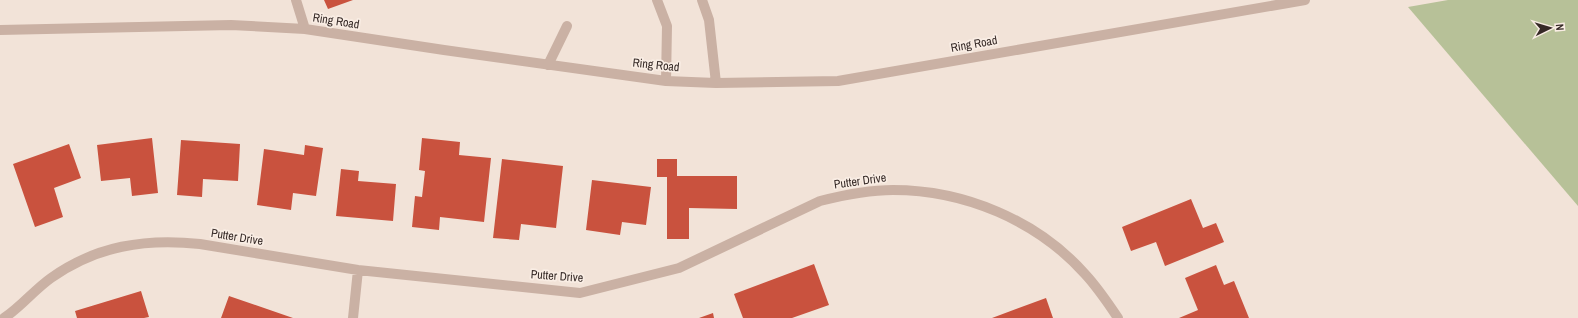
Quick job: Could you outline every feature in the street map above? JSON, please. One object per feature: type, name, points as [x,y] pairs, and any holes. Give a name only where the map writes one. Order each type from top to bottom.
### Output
[{"type":"street","points":[[296,0],[305,29]]},
{"type":"street","points":[[657,0],[667,26],[666,81]]},
{"type":"street","points":[[702,0],[709,20],[716,83]]},
{"type":"street","name":"Ring Road","points":[[0,30],[231,25],[305,29],[666,81],[716,83],[838,81],[1306,0]]},
{"type":"street","points":[[548,65],[567,26]]},
{"type":"street","name":"Putter Drive","points":[[4,318],[49,279],[76,263],[100,253],[124,246],[149,242],[174,241],[200,244],[358,270],[580,292],[679,268],[820,201],[844,195],[868,192],[916,191],[940,194],[967,200],[994,210],[1043,236],[1085,273],[1103,295],[1118,318]]},
{"type":"street","points":[[353,318],[358,270]]},
{"type":"green space","points":[[1448,0],[1578,0],[1578,206],[1408,7]]},
{"type":"building","points":[[324,0],[353,0],[328,9]]},
{"type":"building","points":[[152,138],[158,193],[132,196],[130,178],[101,181],[97,145]]},
{"type":"building","points":[[422,138],[460,142],[459,155],[491,158],[484,222],[440,217],[439,230],[412,227],[415,196],[422,197],[425,171],[419,170]]},
{"type":"building","points":[[181,140],[240,144],[238,181],[203,179],[202,197],[177,195]]},
{"type":"building","points":[[69,144],[81,178],[54,188],[63,217],[35,227],[13,164]]},
{"type":"building","points":[[305,145],[323,148],[316,196],[293,193],[291,210],[257,205],[264,149],[304,155]]},
{"type":"building","points":[[502,159],[563,166],[556,228],[521,224],[519,240],[493,238]]},
{"type":"building","points":[[657,159],[677,159],[677,176],[737,176],[737,209],[689,208],[689,239],[667,239],[667,177],[657,177]]},
{"type":"building","points":[[341,169],[359,171],[358,181],[396,184],[393,221],[336,216]]},
{"type":"building","points":[[592,180],[651,187],[646,225],[622,222],[620,235],[586,230]]},
{"type":"building","points":[[1191,199],[1203,228],[1216,223],[1224,242],[1165,266],[1156,242],[1131,251],[1122,227]]},
{"type":"building","points":[[814,264],[829,305],[792,318],[743,318],[734,294]]},
{"type":"building","points":[[1216,265],[1224,285],[1234,281],[1249,318],[1179,318],[1198,310],[1185,278]]},
{"type":"building","points":[[141,291],[149,317],[77,318],[75,311]]},
{"type":"building","points":[[229,296],[293,318],[221,318]]},
{"type":"building","points":[[1046,298],[1053,318],[992,318]]},
{"type":"building","points":[[713,313],[714,318],[699,318]]}]
